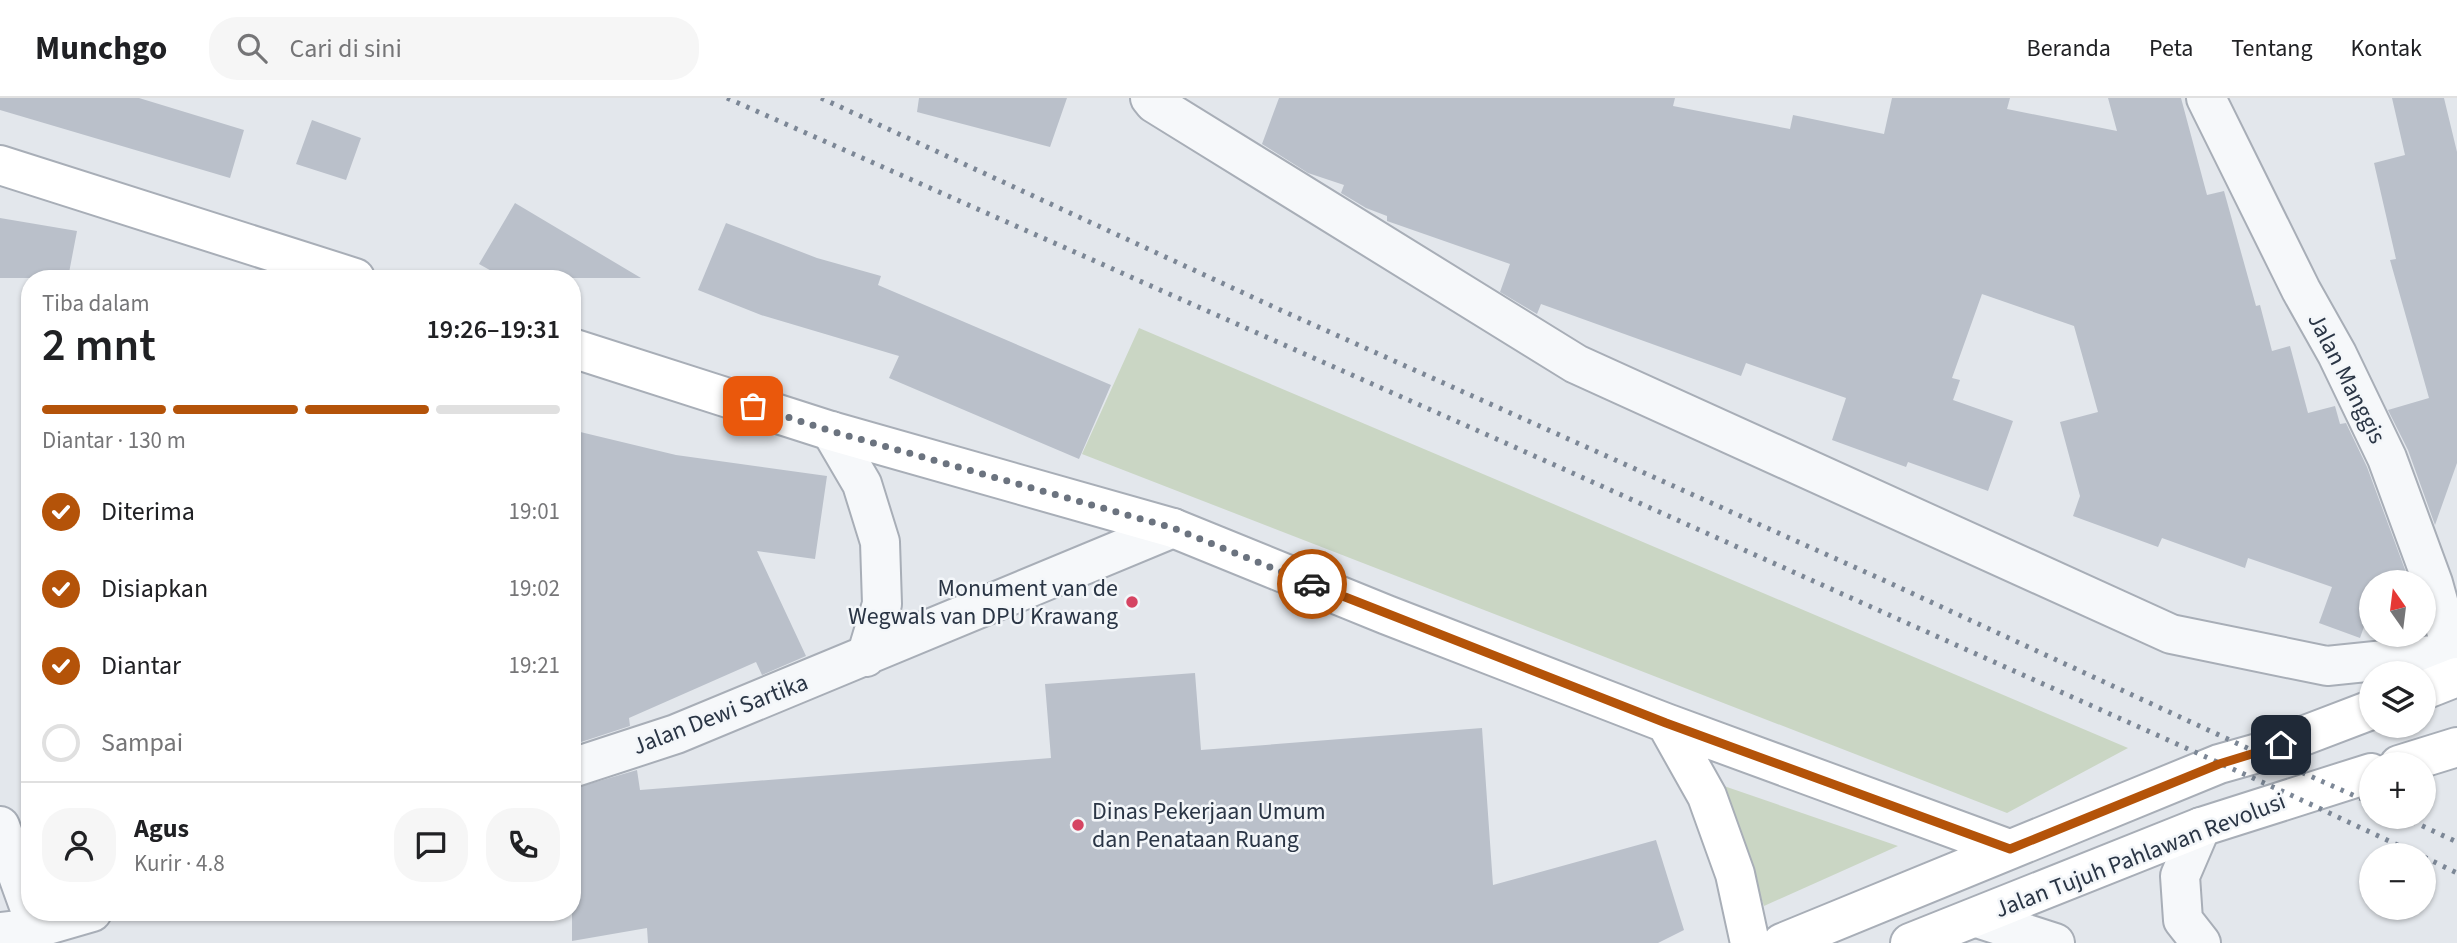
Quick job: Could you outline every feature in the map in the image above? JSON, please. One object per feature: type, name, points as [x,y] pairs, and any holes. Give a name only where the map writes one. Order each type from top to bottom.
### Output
[{"type":"main road","points":[[0,165],[330,270]]},
{"type":"main road","points":[[581,351],[831,431],[1173,528],[1387,615],[1666,723],[2010,849]]},
{"type":"main road","points":[[2436,681],[2456,667]]},
{"type":"main road","points":[[1782,943],[2219,764],[2258,753],[2359,715]]},
{"type":"main road","points":[[1666,723],[1707,796],[1735,874],[1750,943]]},
{"type":"main road","points":[[2436,754],[2457,747]]},
{"type":"main road","name":"Jalan Tujuh Pahlawan Revolusi","points":[[1910,943],[2200,827],[2359,777]]},
{"type":"street","points":[[1150,98],[1576,364],[2171,634],[2328,666],[2456,667]]},
{"type":"street","name":"Jalan Manggis","points":[[2206,98],[2387,458],[2433,583],[2456,667]]},
{"type":"street","points":[[831,431],[862,484],[880,542],[882,604],[866,657]]},
{"type":"street","name":"Jalan Dewi Sartika","points":[[581,765],[676,734],[1173,528]]},
{"type":"street","points":[[0,827],[21,898]]},
{"type":"street","points":[[2200,827],[2180,876],[2183,920],[2201,943]]},
{"type":"street","points":[[1977,918],[2055,943]]},
{"type":"street","points":[[29,925],[48,921]]},
{"type":"green space","points":[[1139,328],[2128,748],[2007,813],[1082,454]]},
{"type":"green space","points":[[1721,785],[1898,846],[1764,906]]},
{"type":"building","points":[[0,98],[139,98],[244,130],[230,178],[0,110]]},
{"type":"building","points":[[919,98],[1067,98],[1050,147],[917,112]]},
{"type":"building","points":[[1279,98],[1675,98],[1673,106],[1790,129],[1793,115],[1884,134],[1892,98],[2010,98],[2007,109],[2117,131],[2108,98],[2181,98],[2207,195],[2224,191],[2256,306],[2260,305],[2272,351],[2290,346],[2308,413],[2335,406],[2340,424],[2346,423],[2367,467],[2405,570],[2359,570],[2359,638],[2319,623],[2332,587],[2248,558],[2245,568],[2162,538],[2158,547],[2073,516],[2080,496],[2060,422],[2098,412],[2074,326],[1982,294],[1952,378],[1960,380],[1953,400],[2013,421],[1988,491],[1908,462],[1906,467],[1832,440],[1846,398],[1746,363],[1741,376],[1541,304],[1537,314],[1500,292],[1510,264],[1387,221],[1387,216],[1366,208],[1341,193],[1344,185],[1308,173],[1262,144]]},
{"type":"building","points":[[2392,98],[2444,98],[2457,152],[2457,463],[2435,525],[2408,450],[2388,410],[2429,398],[2390,260],[2396,259],[2374,163],[2405,155]]},
{"type":"building","points":[[312,120],[361,138],[346,180],[296,164]]},
{"type":"building","points":[[515,203],[641,278],[581,278],[581,270],[490,270],[479,264]]},
{"type":"building","points":[[0,218],[77,231],[70,270],[21,270],[21,278],[0,278]]},
{"type":"building","points":[[726,223],[817,258],[881,276],[878,285],[1111,385],[1079,459],[889,378],[899,356],[761,315],[698,290]]},
{"type":"building","points":[[581,432],[676,455],[827,476],[815,559],[757,551],[806,656],[762,675],[756,662],[629,718],[630,726],[581,742]]},
{"type":"building","name":"Dinas Pekerjaan Umum dan Penataan Ruang","points":[[1195,673],[1201,750],[1482,728],[1493,885],[1656,840],[1684,930],[1658,943],[648,943],[647,928],[572,941],[572,921],[581,921],[581,786],[637,770],[640,790],[1051,758],[1045,684]]},
{"type":"railway","points":[[727,98],[1501,441],[2393,843]]},
{"type":"railway","points":[[821,98],[1276,308],[1881,579],[2359,798]]},
{"type":"railway","points":[[2429,829],[2457,842]]},
{"type":"railway","points":[[2436,863],[2457,873]]},
{"type":"way so far","points":[[753,406],[831,431],[1173,528],[1312,584]]},
{"type":"place","name":"Monument van de Wegwals van DPU Krawang","points":[[1132,602]]},
{"type":"place","name":"Dinas Pekerjaan Umum dan Penataan Ruang","points":[[1078,825]]},
{"type":"route","points":[[1312,584],[1666,723],[2010,849],[2219,764],[2281,745]]}]
